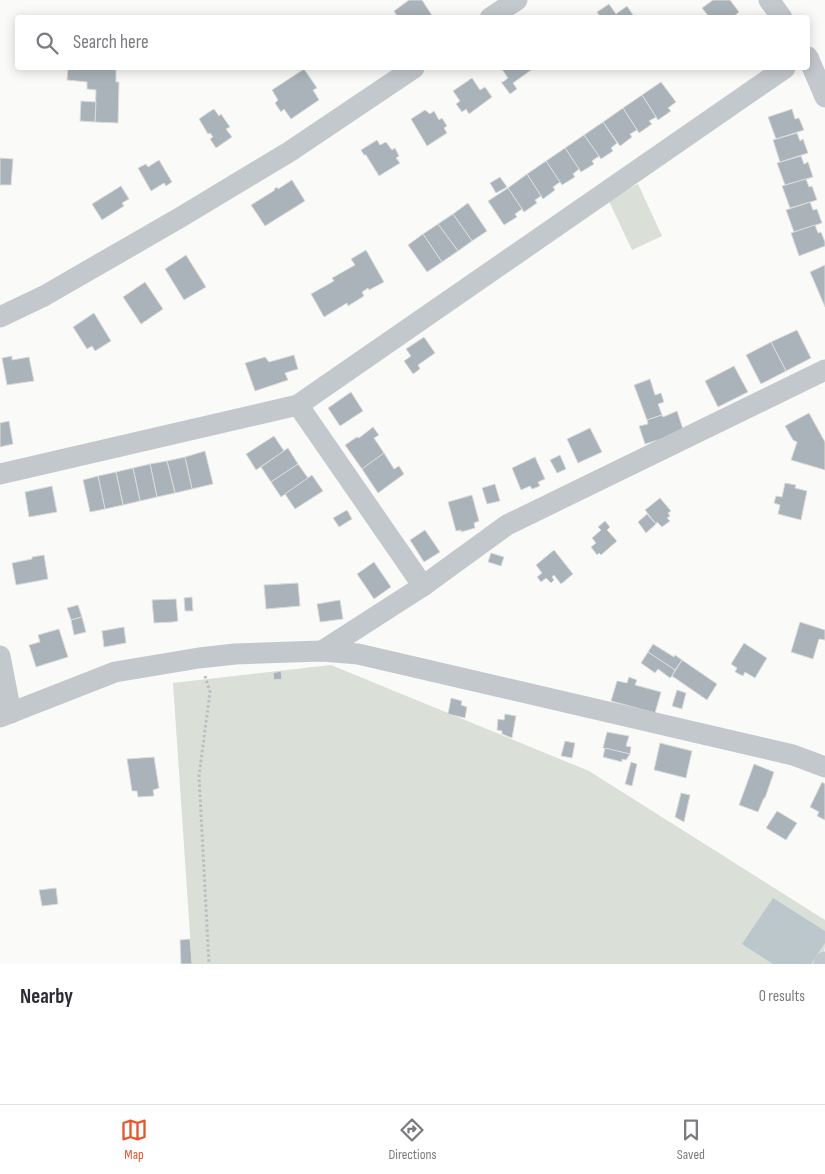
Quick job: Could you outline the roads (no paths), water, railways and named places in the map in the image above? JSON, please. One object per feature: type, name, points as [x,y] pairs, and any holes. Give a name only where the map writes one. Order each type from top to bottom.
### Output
[{"type":"street","points":[[494,15],[517,0]]},
{"type":"street","points":[[769,0],[780,15]]},
{"type":"street","points":[[810,62],[825,97]]},
{"type":"street","points":[[0,317],[44,296],[181,217],[289,152],[411,70]]},
{"type":"street","points":[[0,474],[298,405],[782,70]]},
{"type":"street","points":[[322,651],[423,586],[507,526],[825,370]]},
{"type":"street","points":[[298,405],[423,586]]},
{"type":"street","points":[[0,656],[5,715],[115,672],[235,654],[322,651],[358,654],[793,755],[825,768]]}]
